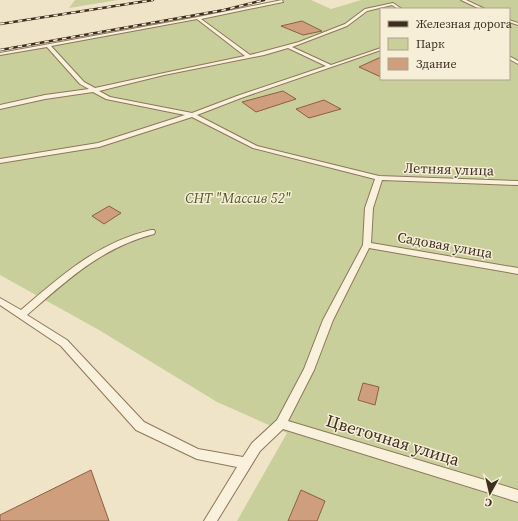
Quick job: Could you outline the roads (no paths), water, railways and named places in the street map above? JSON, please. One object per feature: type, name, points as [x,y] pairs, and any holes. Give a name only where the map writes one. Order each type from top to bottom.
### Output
[{"type":"lane","points":[[463,0],[481,8]]},
{"type":"lane","points":[[0,54],[282,1]]},
{"type":"lane","points":[[0,107],[45,97],[95,90],[249,57],[289,47],[346,25],[366,10],[393,4],[399,8]]},
{"type":"lane","points":[[198,18],[249,57]]},
{"type":"lane","name":"Летняя улица","points":[[48,45],[82,83],[108,98],[192,115],[254,147],[379,178],[518,183]]},
{"type":"lane","points":[[289,47],[330,67]]},
{"type":"lane","points":[[0,161],[99,145],[192,115],[257,90],[380,49]]},
{"type":"lane","points":[[210,521],[256,447],[281,424],[309,370],[328,320],[367,245],[369,208],[379,178]]},
{"type":"lane","points":[[21,314],[98,253],[141,233],[151,232]]},
{"type":"lane","name":"Садовая улица","points":[[367,245],[518,271]]},
{"type":"lane","points":[[0,301],[64,343],[140,426],[197,454],[246,464]]},
{"type":"lane","name":"Цветочная улица","points":[[281,424],[518,496]]},
{"type":"railway","points":[[0,24],[153,0]]},
{"type":"railway","points":[[0,50],[224,10],[264,0]]},
{"type":"park label","name":"СНТ \"Массив 52\"","points":[[238,198]]}]
